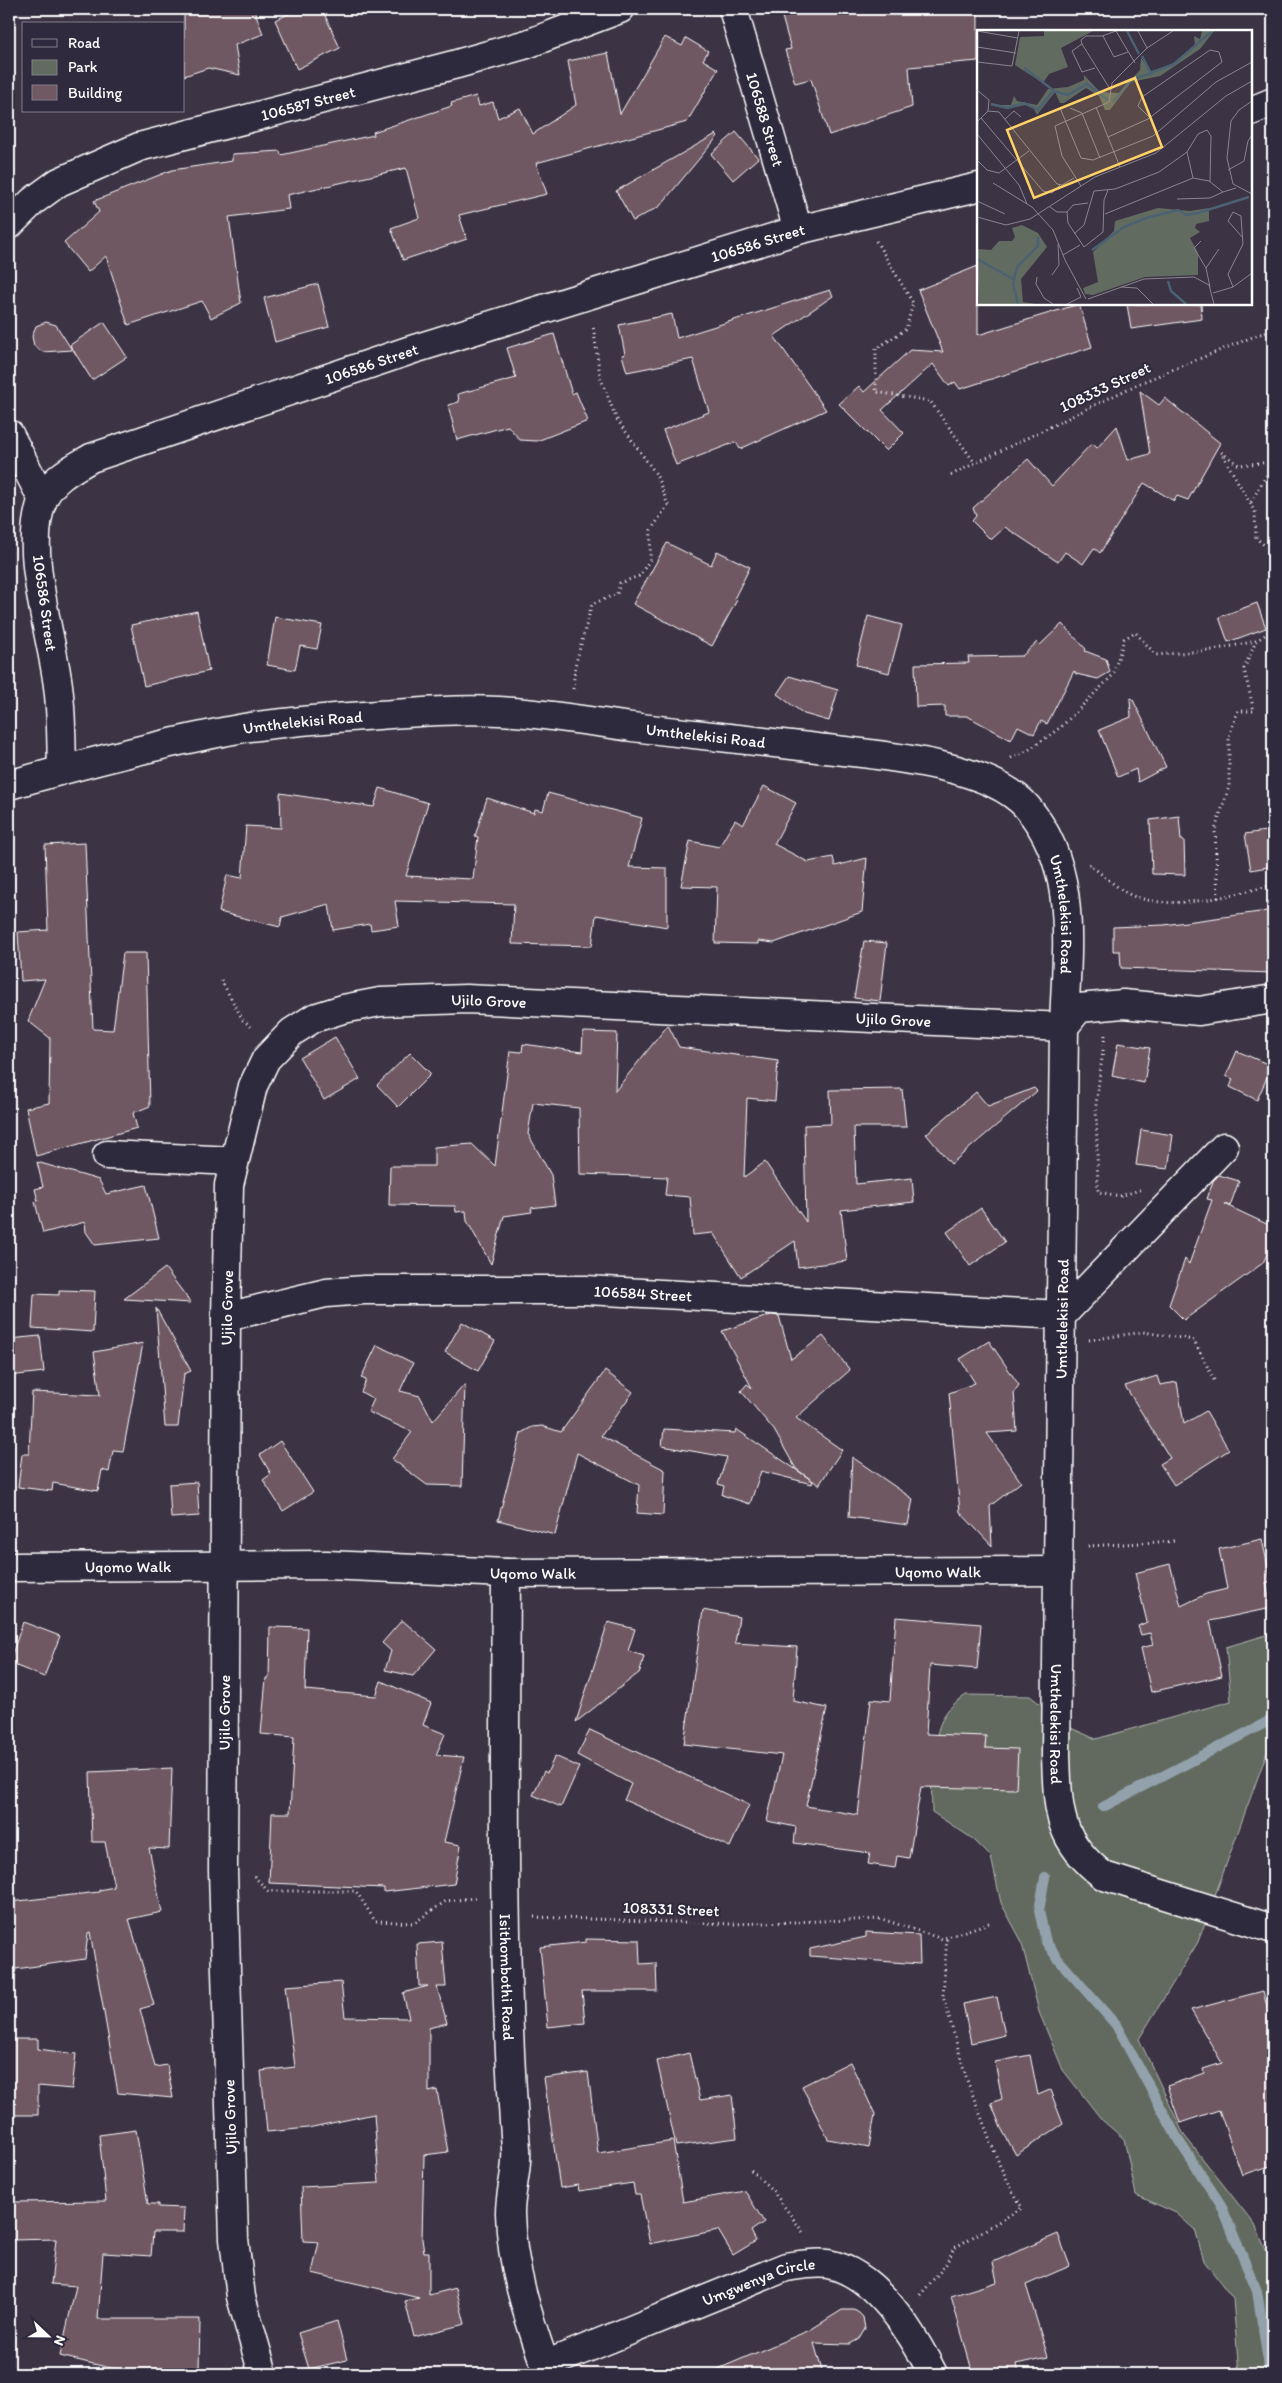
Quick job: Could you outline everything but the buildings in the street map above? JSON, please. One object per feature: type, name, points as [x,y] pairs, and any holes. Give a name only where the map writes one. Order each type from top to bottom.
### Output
[{"type":"street","name":"106587 Street","points":[[9,225],[33,201],[59,182],[139,147],[466,62],[527,44],[620,9]]},
{"type":"street","name":"106588 Street","points":[[733,9],[798,230]]},
{"type":"street","points":[[1252,111],[1273,102]]},
{"type":"street","name":"106586 Street","points":[[62,770],[58,680],[41,593],[36,535],[43,500],[54,481],[91,458],[410,350],[798,230],[977,186]]},
{"type":"street","points":[[9,434],[43,500]]},
{"type":"street","name":"Umthelekisi Road","points":[[9,785],[62,770],[246,728],[334,718],[423,712],[496,711],[570,718],[869,754],[931,764],[988,781],[1025,804],[1043,830],[1057,860],[1066,892],[1068,939],[1064,1027],[1056,1755],[1057,1793],[1062,1824],[1072,1844],[1089,1864],[1104,1876],[1271,1926]]},
{"type":"street","name":"Ujilo Grove","points":[[263,2374],[241,2297],[234,2240],[223,1843],[226,1317],[229,1185],[253,1086],[266,1060],[292,1032],[314,1018],[343,1008],[380,1002],[466,999],[1064,1027]]},
{"type":"street","points":[[1064,1027],[1079,1008],[1123,1004],[1199,1011],[1273,999]]},
{"type":"street","points":[[1062,1315],[1224,1147]]},
{"type":"street","points":[[107,1155],[234,1161]]},
{"type":"street","name":"106584 Street","points":[[226,1317],[326,1293],[364,1290],[586,1290],[1062,1315]]},
{"type":"street","name":"Uqomo Walk","points":[[9,1567],[327,1565],[506,1573],[1058,1559]]},
{"type":"street","name":"Isithombothi Road","points":[[506,1573],[506,1905],[511,2091],[517,2159],[510,2212],[516,2269],[546,2370]]},
{"type":"street","name":"Umgwenya Circle","points":[[546,2370],[786,2267],[827,2264],[841,2268],[862,2279],[888,2306],[910,2334],[933,2374]]},
{"type":"path","points":[[860,215],[913,303],[906,329],[876,349],[876,392],[930,401],[975,464]]},
{"type":"path","points":[[570,718],[575,666],[592,604],[617,594],[620,583],[639,576],[650,560],[651,530],[668,505],[656,474],[616,418],[600,376],[590,294]]},
{"type":"path","name":"108333 Street","points":[[951,475],[1140,383],[1260,334],[1273,331]]},
{"type":"path","points":[[1273,463],[1239,465],[1221,452],[1251,502],[1255,512],[1256,538],[1273,553]]},
{"type":"path","points":[[1251,502],[1273,463]]},
{"type":"path","points":[[988,781],[1004,762],[1027,751],[1061,727],[1114,675],[1124,639],[1135,632],[1156,655],[1213,650],[1256,641],[1270,632],[1273,625]]},
{"type":"path","points":[[1218,898],[1215,830],[1229,787],[1228,736],[1238,711],[1254,711],[1244,669],[1256,641]]},
{"type":"path","points":[[1088,862],[1132,896],[1166,902],[1218,898],[1273,885]]},
{"type":"path","points":[[221,980],[242,1020],[278,1047]]},
{"type":"path","points":[[1123,1004],[1103,1039],[1096,1104],[1098,1192],[1120,1196],[1147,1187],[1168,1206]]},
{"type":"path","points":[[1061,1344],[1143,1332],[1194,1340],[1214,1380]]},
{"type":"path","points":[[1058,1559],[1176,1541]]},
{"type":"path","name":"108331 Street","points":[[223,1843],[268,1891],[356,1891],[375,1921],[414,1922],[446,1901],[732,1924],[882,1918],[942,1939],[947,1936]]},
{"type":"path","points":[[888,2306],[912,2304],[945,2266],[954,2248],[1022,2208],[1000,2166],[966,2080],[943,1996],[947,1936],[989,1922]]},
{"type":"path","points":[[751,2170],[773,2191],[827,2264]]},
{"type":"green space","points":[[1273,1633],[1273,1742],[1270,1744],[1198,1942],[1139,2039],[1184,2135],[1255,2225],[1273,2266],[1273,2374],[1239,2374],[1233,2299],[1204,2261],[1195,2230],[1176,2213],[1136,2195],[1124,2139],[1102,2120],[1063,2070],[1039,2012],[1021,1940],[1001,1903],[991,1857],[973,1839],[932,1812],[932,1773],[935,1745],[942,1720],[948,1710],[966,1695],[1030,1696],[1073,1729],[1096,1739],[1231,1701],[1226,1647]]},
{"type":"waterway","points":[[1103,1807],[1273,1719]]},
{"type":"waterway","points":[[1045,1877],[1039,1911],[1046,1942],[1058,1959],[1116,2025],[1179,2141],[1221,2205],[1257,2291],[1270,2374]]}]
